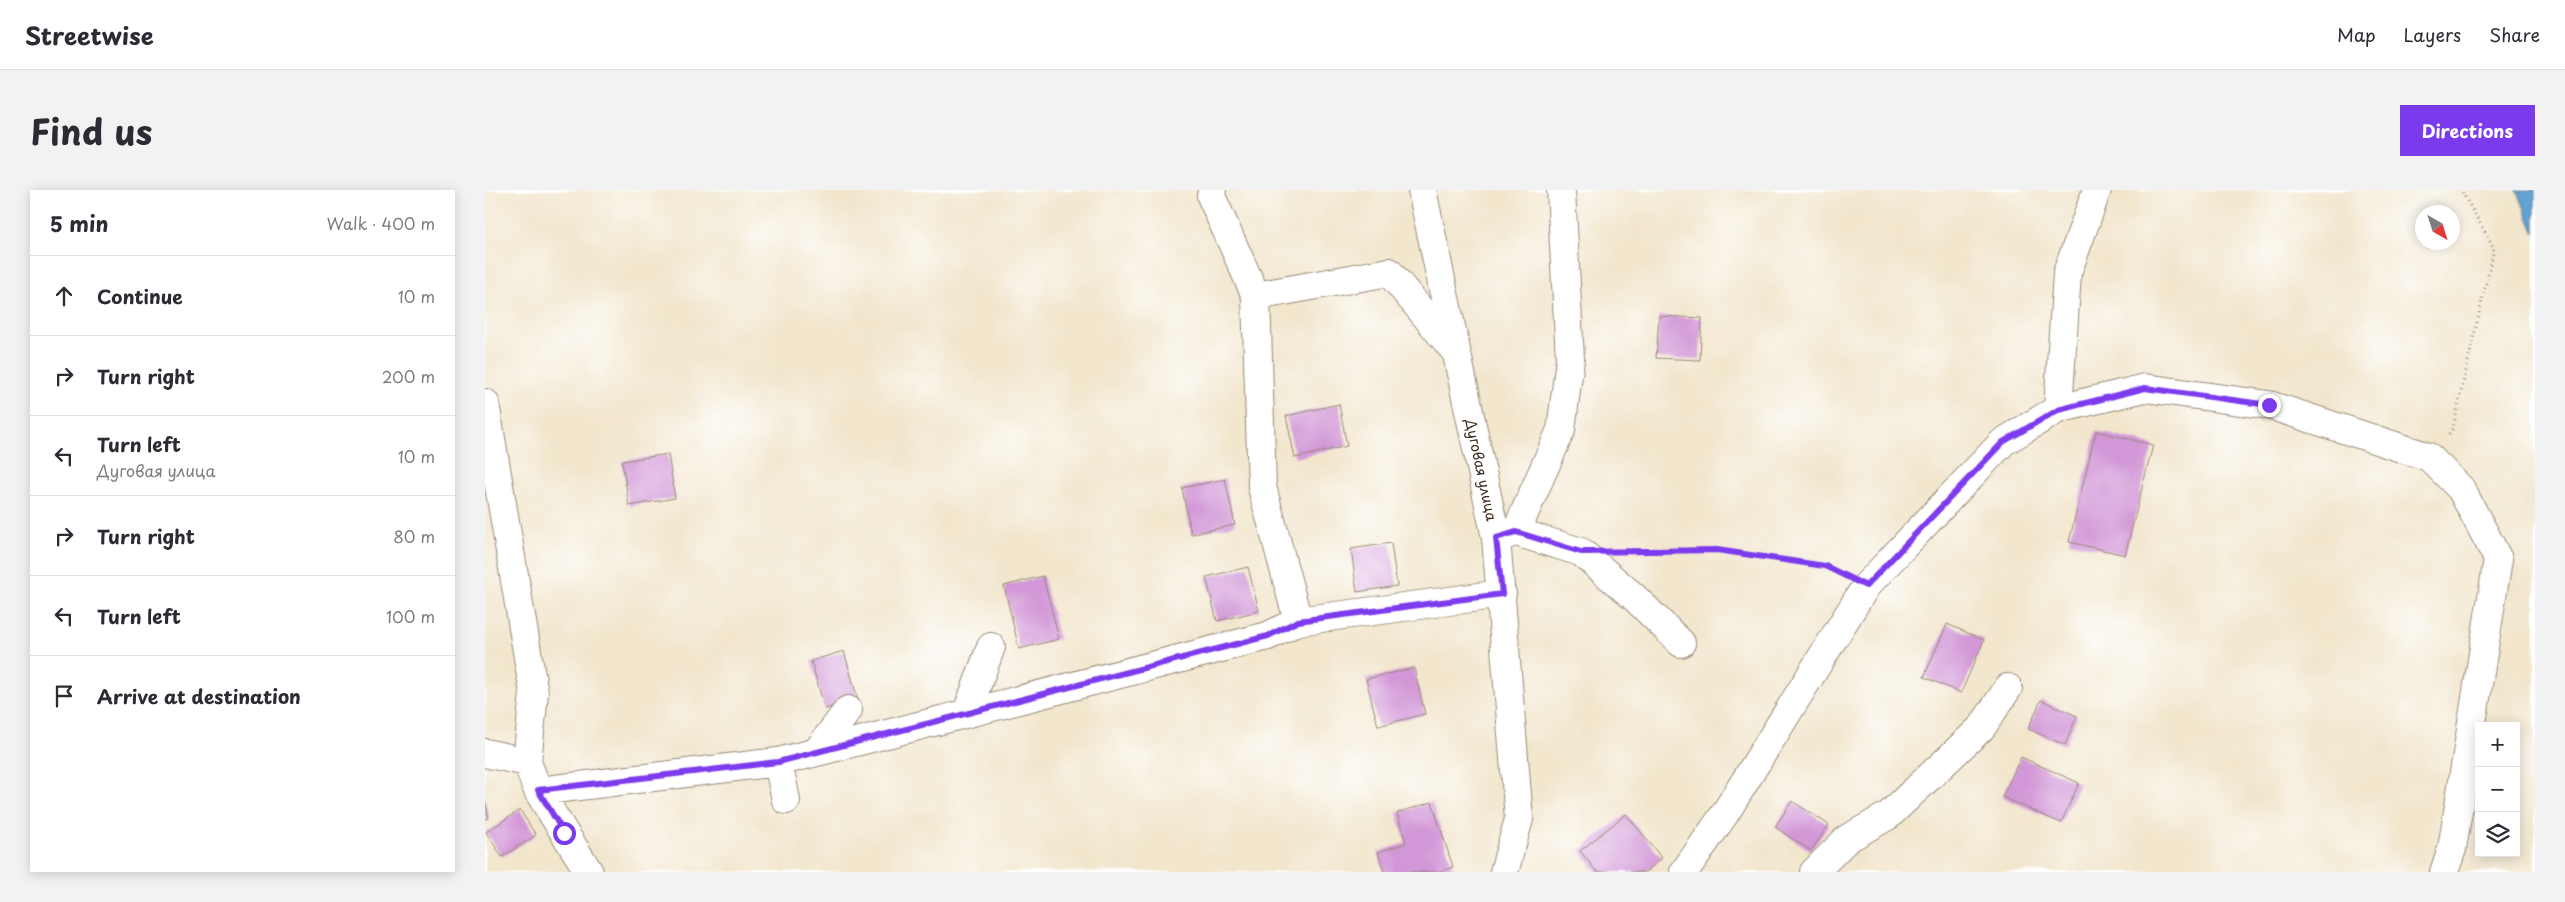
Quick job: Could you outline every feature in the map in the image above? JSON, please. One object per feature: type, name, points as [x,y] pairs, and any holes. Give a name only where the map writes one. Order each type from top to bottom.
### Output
[{"type":"street","points":[[1211,190],[1211,196],[1256,296],[1262,487],[1298,621]]},
{"type":"street","name":"Дуговая улица","points":[[1422,190],[1455,351],[1506,535],[1502,594],[1519,819],[1504,872]]},
{"type":"street","points":[[1561,190],[1570,359],[1561,430],[1506,535],[1581,552],[1634,597],[1681,643]]},
{"type":"street","points":[[2058,410],[2067,273],[2097,190]]},
{"type":"street","points":[[1256,296],[1389,272],[1455,351]]},
{"type":"street","points":[[1684,872],[1724,815],[1866,586],[2003,442],[2058,410],[2145,388],[2269,405],[2429,457],[2461,489],[2498,559],[2452,849],[2444,872]]},
{"type":"street","points":[[485,403],[534,693],[527,762],[538,790],[589,872]]},
{"type":"street","points":[[538,790],[778,762],[818,750],[1268,636],[1298,621],[1502,594]]},
{"type":"street","points":[[967,712],[991,646]]},
{"type":"street","points":[[1814,872],[1847,839],[1889,815],[1982,727],[2008,688]]},
{"type":"street","points":[[818,750],[848,710]]},
{"type":"street","points":[[485,753],[527,762]]},
{"type":"street","points":[[778,762],[786,800]]},
{"type":"path","points":[[2429,457],[2453,428],[2494,248],[2461,190]]},
{"type":"path","points":[[1581,552],[1717,550],[1825,566],[1866,586]]},
{"type":"water","points":[[2517,190],[2535,190],[2535,234]]},
{"type":"building","points":[[1659,316],[1702,318],[1700,360],[1656,358]]},
{"type":"building","points":[[1339,404],[1347,446],[1295,458],[1286,416]]},
{"type":"building","points":[[2096,431],[2153,445],[2125,555],[2069,542]]},
{"type":"building","points":[[668,454],[675,498],[629,506],[622,461]]},
{"type":"building","points":[[1225,479],[1235,525],[1191,534],[1182,488]]},
{"type":"building","points":[[1391,543],[1397,586],[1357,592],[1351,549]]},
{"type":"building","points":[[1248,567],[1259,611],[1217,621],[1206,577]]},
{"type":"building","points":[[1043,576],[1059,639],[1019,649],[1004,586]]},
{"type":"building","points":[[1947,624],[1984,640],[1961,693],[1924,677]]},
{"type":"building","points":[[844,651],[858,700],[825,709],[811,661]]},
{"type":"building","points":[[1414,668],[1425,714],[1378,726],[1366,679]]},
{"type":"building","points":[[2041,700],[2077,716],[2065,745],[2028,729]]},
{"type":"building","points":[[2021,757],[2079,783],[2061,823],[2002,797]]},
{"type":"building","points":[[485,800],[489,818],[485,819]]},
{"type":"building","points":[[1792,801],[1829,825],[1811,851],[1775,827]]},
{"type":"building","points":[[1432,802],[1453,867],[1438,872],[1384,872],[1378,852],[1406,843],[1397,813]]},
{"type":"building","points":[[520,810],[536,835],[502,857],[486,832]]},
{"type":"building","points":[[1626,814],[1662,858],[1645,872],[1597,872],[1580,851]]},
{"type":"route","points":[[564,833],[538,790],[587,786],[778,762],[818,750],[1268,636],[1298,621],[1502,594],[1496,538],[1516,532],[1581,552],[1717,550],[1825,566],[1866,586],[2003,442],[2058,410],[2145,388],[2269,405]]}]
